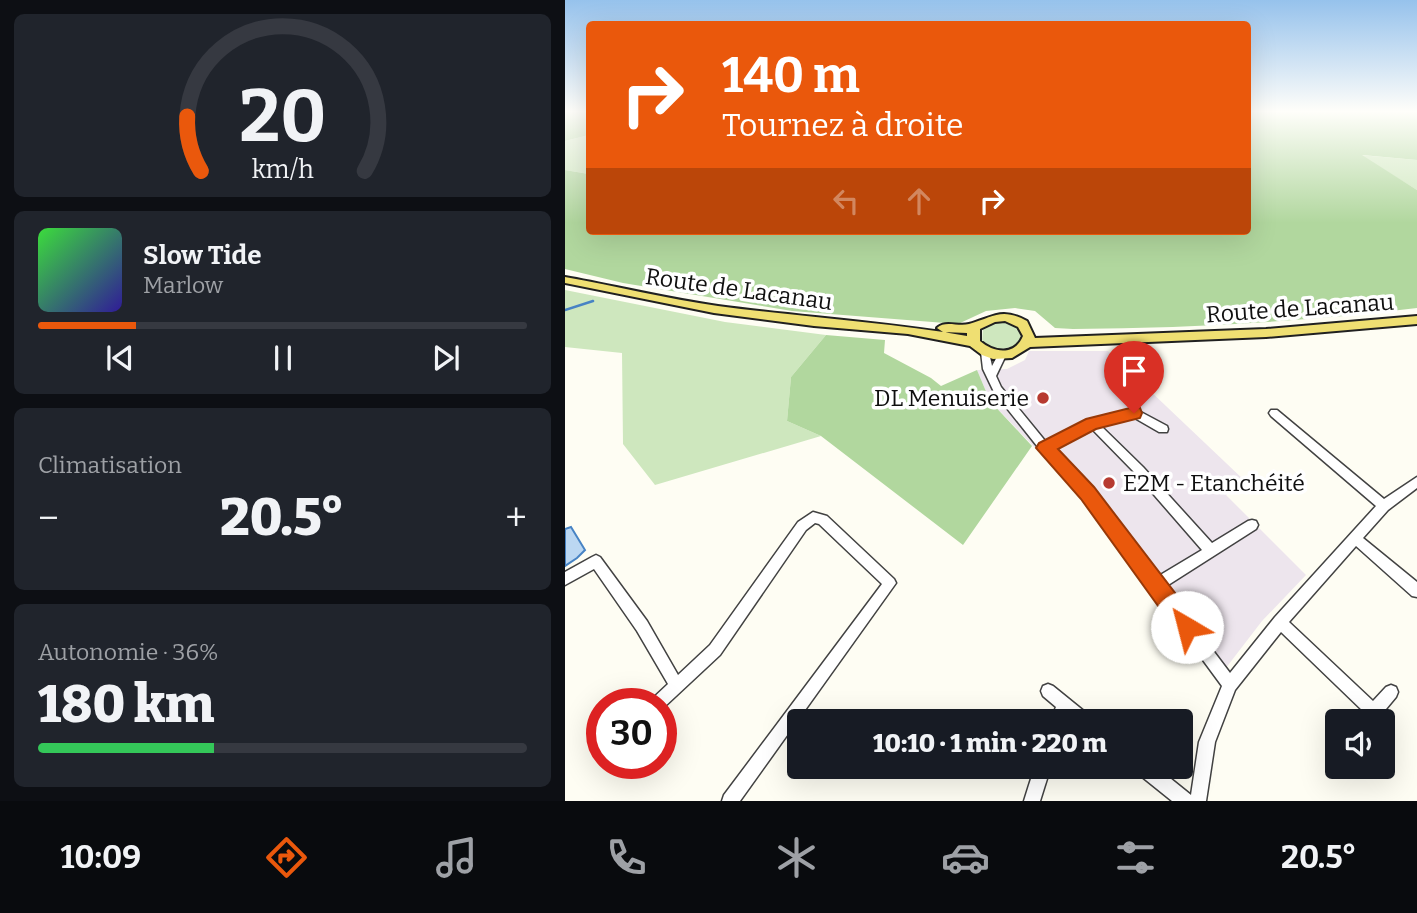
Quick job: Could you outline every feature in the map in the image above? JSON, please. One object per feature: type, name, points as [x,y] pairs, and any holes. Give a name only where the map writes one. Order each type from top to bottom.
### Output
[{"type":"main road","name":"Route de Lacanau","points":[[565,280],[749,314],[909,330]]},
{"type":"main road","points":[[909,330],[976,326],[991,317],[1003,317],[1015,319],[1027,328],[1102,339]]},
{"type":"main road","name":"Route de Lacanau","points":[[1102,339],[1266,333],[1417,320]]},
{"type":"main road","points":[[974,342],[973,331],[976,326]]},
{"type":"main road","points":[[1027,328],[1027,343]]},
{"type":"main road","points":[[909,330],[974,342],[985,352],[1002,355],[1020,350],[1027,343],[1102,339]]},
{"type":"street","points":[[985,352],[988,369],[997,389],[1045,448],[1087,493],[1230,685]]},
{"type":"street","points":[[992,374],[1002,355]]},
{"type":"street","points":[[1045,448],[1092,423],[1134,413],[1163,429]]},
{"type":"street","points":[[1274,413],[1384,506]]},
{"type":"street","points":[[1092,423],[1139,470],[1210,551]]},
{"type":"street","points":[[1198,801],[1207,742],[1230,685],[1280,622],[1384,506],[1417,482]]},
{"type":"street","points":[[676,688],[715,650],[802,526],[813,517],[823,520],[890,583],[730,801]]},
{"type":"street","points":[[1156,585],[1252,525]]},
{"type":"street","points":[[1356,539],[1417,591]]},
{"type":"street","points":[[565,579],[597,561],[642,626],[678,686]]},
{"type":"street","points":[[1280,622],[1363,709]]},
{"type":"street","points":[[1048,691],[1070,709]]},
{"type":"street","points":[[1376,709],[1391,692]]},
{"type":"street","points":[[1062,709],[1064,704]]},
{"type":"street","points":[[1032,801],[1039,779]]},
{"type":"street","points":[[1158,779],[1185,801]]},
{"type":"shaded area","points":[[1029,351],[1108,351],[1245,481],[1226,495],[1306,575],[1262,621],[1219,677],[1081,496],[990,401],[977,370],[1007,369],[1025,360]]},
{"type":"green space","points":[[565,148],[586,148],[586,174],[565,170]]},
{"type":"green space","points":[[1251,148],[1417,148],[1417,160],[1362,155],[1417,190],[1417,308],[1245,323],[1073,329],[1055,328],[1035,311],[1015,308],[986,311],[958,324],[792,311],[623,283],[565,269],[565,170],[586,174],[586,235],[1251,235]]},
{"type":"green space","points":[[1360,155],[1417,160],[1417,190]]},
{"type":"green space","points":[[565,290],[725,322],[826,335],[791,377],[787,421],[821,436],[655,485],[623,444],[622,353],[565,347]]},
{"type":"green space","points":[[999,321],[1019,328],[1022,335],[1018,345],[999,350],[982,342],[983,328]]},
{"type":"green space","points":[[826,335],[885,340],[884,353],[941,386],[977,370],[990,401],[1032,446],[963,545],[821,436],[787,421],[791,377]]},
{"type":"water","points":[[571,527],[585,550],[565,566],[565,529]]},
{"type":"waterway","points":[[565,310],[593,301]]},
{"type":"place","name":"DL Menuiserie","points":[[1043,398]]},
{"type":"place","name":"E2M - Etanchéité","points":[[1109,483]]},
{"type":"route","points":[[1134,413],[1092,423],[1045,448],[1087,493],[1187,627]]}]
